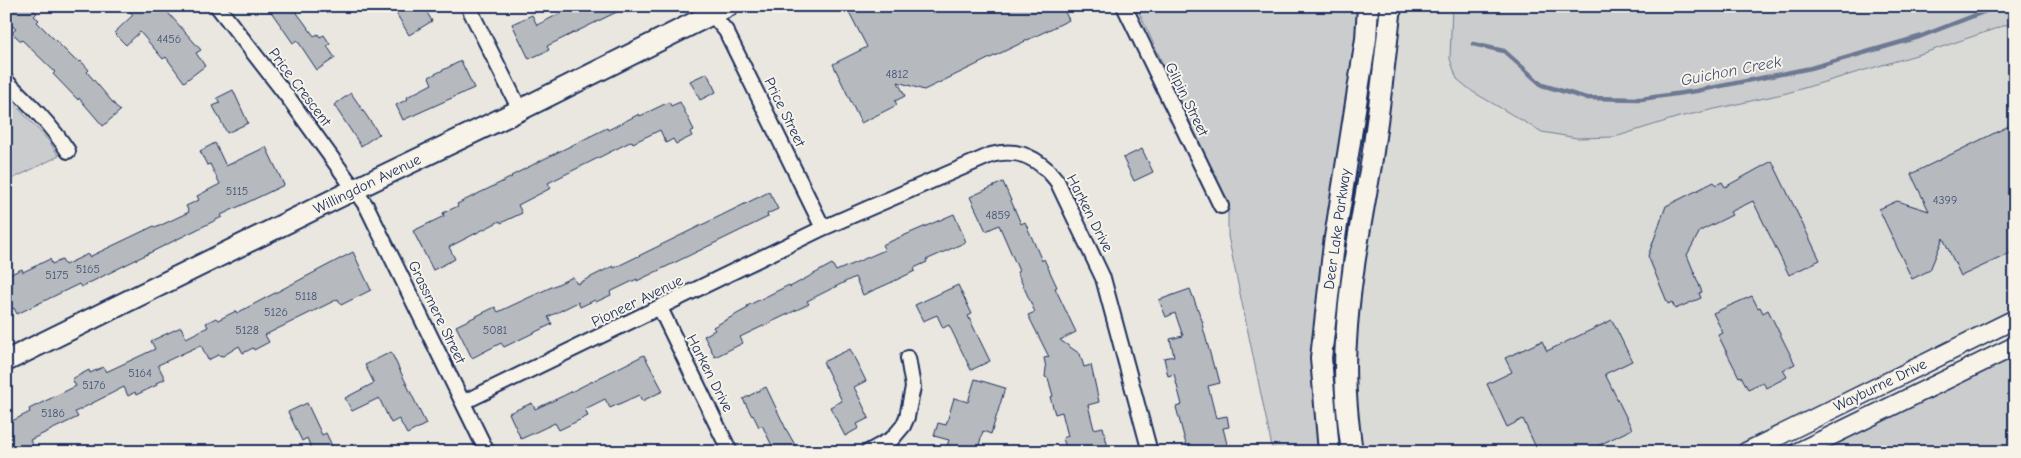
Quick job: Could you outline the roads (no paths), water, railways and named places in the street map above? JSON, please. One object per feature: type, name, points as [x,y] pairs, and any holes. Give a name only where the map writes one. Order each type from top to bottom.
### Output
[{"type":"main road","name":"Deer Lake Parkway","points":[[1329,452],[1321,358],[1334,244],[1366,39],[1368,6]]},
{"type":"main road","name":"Deer Lake Parkway","points":[[1352,452],[1346,390],[1346,343],[1350,292],[1378,120],[1391,6]]},
{"type":"main road","name":"Willingdon Avenue","points":[[6,361],[354,189],[520,110],[715,9]]},
{"type":"street","name":"Price Crescent","points":[[217,6],[285,92],[354,189]]},
{"type":"street","points":[[468,6],[520,110]]},
{"type":"street","name":"Gilpin Street","points":[[1124,6],[1221,206]]},
{"type":"street","name":"Price Street","points":[[715,9],[823,228]]},
{"type":"street","points":[[6,81],[48,125],[68,152]]},
{"type":"street","name":"Harken Drive","points":[[823,228],[991,155],[1018,153],[1035,159],[1057,181],[1103,278],[1150,452]]},
{"type":"street","name":"Grassmere Street","points":[[354,189],[370,213],[487,452]]},
{"type":"street","name":"Pioneer Avenue","points":[[464,402],[823,228]]},
{"type":"street","name":"Harken Drive","points":[[660,308],[730,452]]},
{"type":"street","name":"Wayburne Drive","points":[[1746,452],[2015,319]]},
{"type":"street","name":"Wayburne Drive","points":[[1798,452],[2015,346]]},
{"type":"street","points":[[868,452],[898,434],[907,417],[913,386],[908,358]]},
{"type":"waterway","name":"Guichon Creek","points":[[1473,44],[1504,51],[1542,85],[1586,98],[1641,99],[1696,91],[1811,68],[1919,37],[1999,6]]}]
